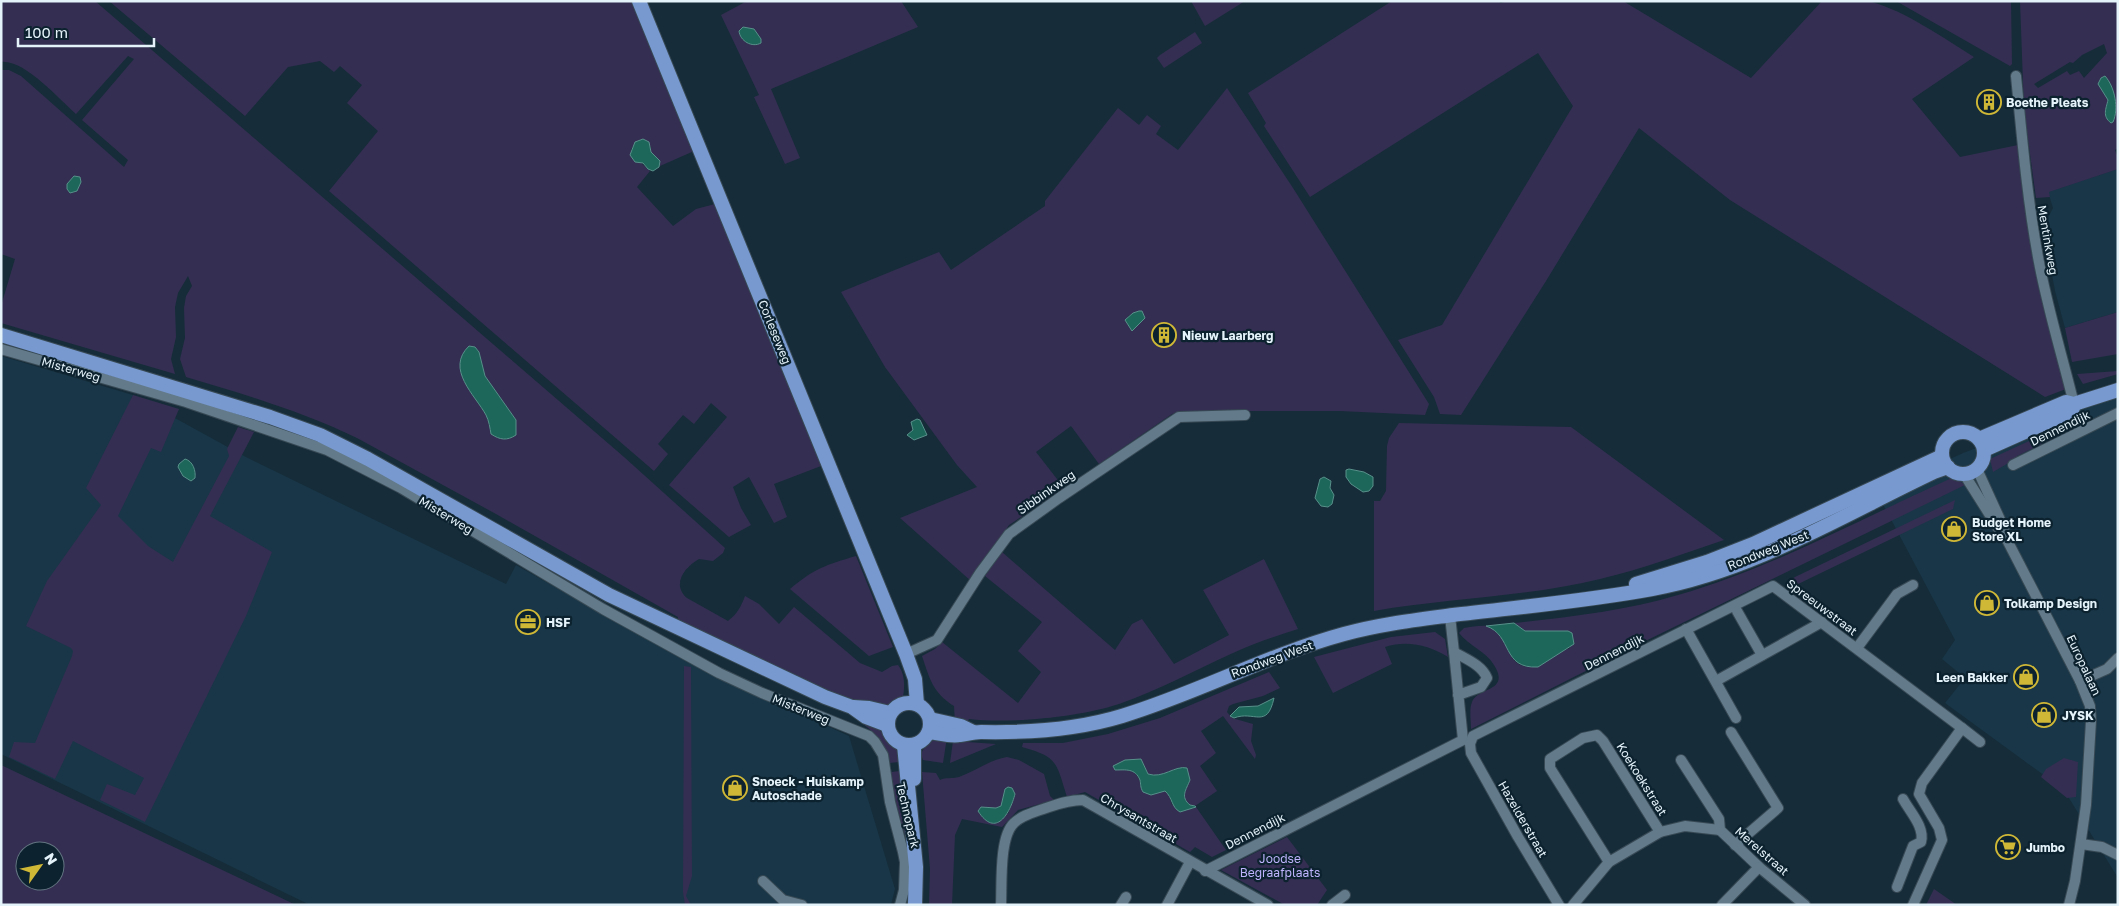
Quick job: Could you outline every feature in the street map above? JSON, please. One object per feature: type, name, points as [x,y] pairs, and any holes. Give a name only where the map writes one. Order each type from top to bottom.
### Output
[{"type":"main road","name":"Corleseweg","points":[[639,1],[907,659],[912,704]]},
{"type":"main road","name":"Misterweg","points":[[1,335],[270,417],[320,435],[376,464],[609,595],[816,692],[852,707],[869,708],[889,719]]},
{"type":"main road","points":[[1981,445],[2066,402],[2074,404],[2118,390]]},
{"type":"main road","points":[[1967,433],[1981,445],[1981,464],[1970,471],[1953,471],[1945,462],[1945,443],[1954,434],[1967,433]]},
{"type":"main road","name":"Rondweg West","points":[[929,726],[961,726],[973,732],[1022,733],[1064,729],[1120,717],[1175,698],[1253,664],[1320,641],[1406,621],[1669,585],[1712,573],[1756,557],[1819,529],[1934,472],[1945,462]]},
{"type":"main road","points":[[912,704],[923,708],[929,726],[923,740],[909,745],[892,738],[889,719],[895,708],[912,704]]},
{"type":"main road","points":[[909,745],[912,827],[916,867],[915,905]]},
{"type":"street","name":"Mentinkweg","points":[[2016,76],[2030,208],[2038,258],[2048,305],[2074,404]]},
{"type":"street","name":"Misterweg","points":[[1,349],[186,402],[327,450],[401,488],[603,608],[719,673],[762,693],[868,736]]},
{"type":"street","name":"Dennendijk","points":[[2012,465],[2118,413]]},
{"type":"street","name":"Sibbinkweg","points":[[907,659],[937,640],[980,573],[1009,534],[1059,498],[1179,417],[1245,416]]},
{"type":"street","name":"Europalaan","points":[[1970,471],[2080,681],[2090,706],[2091,721],[2086,805],[2070,905]]},
{"type":"street","name":"Spreeuwstraat","points":[[1856,648],[1897,594],[1913,584]]},
{"type":"street","name":"Dennendijk","points":[[1470,744],[1473,736],[1773,586]]},
{"type":"street","name":"Spreeuwstraat","points":[[1773,586],[1980,742]]},
{"type":"street","points":[[1738,611],[1762,655]]},
{"type":"street","name":"Dennendijk","points":[[1205,871],[1463,740],[1450,616]]},
{"type":"street","points":[[1716,681],[1822,622]]},
{"type":"street","points":[[1686,629],[1736,718]]},
{"type":"street","points":[[1454,652],[1484,671],[1487,678],[1481,687],[1458,695]]},
{"type":"street","points":[[2080,681],[2106,669],[2118,658]]},
{"type":"street","points":[[1913,905],[1942,840],[1942,834],[1919,794],[1922,783],[1962,728]]},
{"type":"street","points":[[1731,732],[1778,808],[1735,845]]},
{"type":"street","name":"Koekoekstraat","points":[[1609,862],[1550,768],[1550,758],[1583,738],[1596,735],[1603,741],[1660,832]]},
{"type":"street","name":"Technopark","points":[[868,736],[875,742],[883,755],[890,802],[905,862],[904,890],[900,905]]},
{"type":"street","name":"Hazelderstraat","points":[[1470,744],[1471,753],[1559,905]]},
{"type":"street","name":"Merelstraat","points":[[1681,760],[1719,819],[1720,830],[1805,905]]},
{"type":"street","name":"Chrysantstraat","points":[[1002,905],[1005,840],[1010,826],[1022,817],[1071,800],[1083,800],[1096,806],[1190,862]]},
{"type":"street","points":[[1903,800],[1922,830],[1921,842]]},
{"type":"street","points":[[1922,830],[1935,821]]},
{"type":"street","name":"Koekoekstraat","points":[[1573,905],[1609,862],[1660,832],[1685,826],[1720,830]]},
{"type":"street","points":[[1921,842],[1937,852]]},
{"type":"street","points":[[1897,887],[1913,846],[1921,842]]},
{"type":"street","points":[[2081,844],[2102,847],[2118,855]]},
{"type":"street","points":[[1167,905],[1190,862],[1268,905]]},
{"type":"street","points":[[1722,905],[1760,867]]},
{"type":"street","points":[[763,881],[783,900],[802,905]]},
{"type":"street","points":[[1332,905],[1345,895]]},
{"type":"shaded area","points":[[743,27],[754,29],[761,39],[761,43],[754,45],[744,41],[739,31]]},
{"type":"shaded area","points":[[2105,76],[2114,92],[2116,105],[2115,117],[2111,123],[2106,118],[2108,100],[2098,84],[2101,78]]},
{"type":"shaded area","points":[[643,139],[649,142],[651,152],[660,161],[659,167],[653,171],[648,169],[643,163],[635,162],[630,155],[635,142]]},
{"type":"shaded area","points":[[2118,169],[2118,312],[2065,328],[2055,291],[2043,227],[2053,208],[2048,192]]},
{"type":"shaded area","points":[[74,176],[80,177],[81,182],[77,191],[70,193],[67,189],[67,184]]},
{"type":"shaded area","points":[[1142,311],[1145,318],[1132,331],[1125,320],[1133,313]]},
{"type":"shaded area","points":[[469,346],[475,347],[479,352],[485,376],[516,420],[516,435],[513,437],[504,439],[497,438],[491,434],[486,415],[464,382],[460,364],[462,355]]},
{"type":"shaded area","points":[[1,356],[133,395],[246,457],[506,584],[516,565],[687,662],[849,736],[895,889],[891,905],[310,905],[1,754]]},
{"type":"shaded area","points":[[2118,395],[2118,878],[2064,790],[1945,703],[1965,678],[1942,659],[1955,640],[1877,493],[1963,453]]},
{"type":"shaded area","points":[[917,419],[920,420],[927,435],[914,440],[907,435],[913,430],[911,422]]},
{"type":"shaded area","points":[[185,459],[192,464],[195,472],[195,478],[191,481],[183,476],[178,467]]},
{"type":"shaded area","points":[[1346,470],[1364,472],[1373,477],[1373,486],[1369,491],[1363,492],[1351,484],[1346,477]]},
{"type":"shaded area","points":[[1324,477],[1331,481],[1330,488],[1334,495],[1332,504],[1328,507],[1321,506],[1315,498],[1320,479]]},
{"type":"shaded area","points":[[1514,623],[1525,631],[1568,631],[1572,633],[1574,644],[1538,667],[1526,666],[1518,663],[1512,657],[1500,636],[1486,626]]},
{"type":"shaded area","points":[[1274,698],[1268,714],[1264,716],[1241,716],[1234,718],[1230,716],[1239,707],[1258,706]]},
{"type":"shaded area","points":[[1141,759],[1148,774],[1153,775],[1164,774],[1178,768],[1187,768],[1190,780],[1185,793],[1185,799],[1190,805],[1196,807],[1180,812],[1175,808],[1165,791],[1151,795],[1143,792],[1136,773],[1130,770],[1115,770],[1113,766],[1125,760]]},
{"type":"shaded area","points":[[1008,787],[1012,788],[1015,794],[1010,809],[1001,820],[991,823],[978,811],[981,807],[996,808],[1001,806],[1005,789]]},
{"type":"green space","points":[[1,1],[95,1],[624,457],[725,548],[723,553],[713,561],[699,559],[685,571],[680,587],[682,593],[687,598],[728,621],[734,616],[745,596],[759,604],[779,624],[794,607],[860,663],[882,672],[898,665],[904,680],[903,697],[892,705],[881,708],[843,696],[773,669],[678,623],[678,617],[357,438],[294,412],[186,377],[180,359],[185,338],[184,308],[186,296],[192,286],[188,276],[178,293],[175,307],[176,337],[171,359],[175,374],[1,323],[1,306],[15,259],[1,254],[1,70],[9,70],[21,76],[124,167],[128,160],[82,120],[134,59],[128,56],[76,114],[30,73],[10,63],[1,62]],"holes":[[[469,347],[475,347],[479,351],[485,376],[516,420],[491,434],[486,415],[461,373],[460,364],[463,355]]]},
{"type":"green space","points":[[109,1],[633,1],[694,151],[660,166],[658,159],[651,152],[651,147],[643,139],[637,141],[631,150],[650,171],[637,187],[673,226],[696,209],[715,204],[821,466],[774,484],[787,517],[774,523],[749,477],[733,487],[741,508],[751,525],[729,537],[669,485],[727,417],[711,403],[694,424],[683,415],[658,444],[668,454],[654,471],[329,191],[378,131],[347,103],[362,85],[340,66],[334,72],[320,61],[288,67],[245,116]]},
{"type":"green space","points":[[747,1],[901,1],[918,27],[771,89],[800,158],[785,164],[754,97],[759,95],[721,15]]},
{"type":"green space","points":[[1191,1],[1245,1],[1205,26]]},
{"type":"green space","points":[[1392,1],[1499,1],[1500,3],[1510,1],[1623,1],[1751,78],[1822,1],[1872,2],[1885,6],[1925,26],[1974,57],[1912,99],[1960,157],[2018,145],[2066,389],[2045,397],[1730,200],[1639,128],[1546,281],[1461,415],[1440,414],[1434,397],[1398,340],[1442,325],[1573,106],[1538,53],[1310,197],[1264,126],[1266,123],[1248,93]]},
{"type":"green space","points":[[1896,1],[2011,1],[2012,64],[2010,66]]},
{"type":"green space","points":[[2020,1],[2118,1],[2118,148],[2115,150],[2118,158],[2118,169],[2049,192],[2050,197],[2036,198],[2024,110]],"holes":[[[2104,44],[2107,53],[2084,78],[2079,71],[2070,75],[2067,71],[2038,88],[2034,84]]]},
{"type":"green space","points":[[1195,32],[1202,43],[1164,68],[1157,58]]},
{"type":"green space","points":[[1227,88],[1293,188],[1429,404],[1425,415],[1340,411],[1185,411],[1172,414],[1099,464],[1071,426],[1036,452],[1064,488],[1009,525],[971,581],[900,518],[977,487],[957,465],[885,367],[841,292],[939,252],[951,270],[1045,206],[1045,201],[1118,108],[1139,125],[1147,115],[1161,126],[1156,134],[1178,150]],"holes":[[[1139,311],[1145,318],[1132,331],[1128,316]]]},
{"type":"green space","points":[[2118,312],[2118,354],[2072,362],[2065,328]]},
{"type":"green space","points":[[2118,371],[2118,374],[2083,384],[2077,374]]},
{"type":"green space","points":[[133,395],[179,409],[161,452],[151,448],[118,516],[148,546],[173,562],[229,456],[227,449],[238,427],[254,432],[210,516],[272,552],[246,616],[145,822],[100,800],[107,784],[135,795],[144,778],[73,741],[55,779],[9,757],[14,742],[35,743],[72,656],[73,651],[71,648],[26,626],[47,581],[101,505],[86,488]]},
{"type":"green space","points":[[2075,420],[2078,426],[2017,456],[2017,458],[1993,472],[1990,459]]},
{"type":"green space","points":[[1399,423],[1571,427],[1724,540],[1631,571],[1572,585],[1516,594],[1374,611],[1374,501],[1380,501],[1386,491],[1387,446],[1389,438]]},
{"type":"green space","points":[[1954,477],[1965,485],[1629,649],[1471,729],[1470,712],[1472,702],[1475,697],[1496,685],[1498,674],[1491,660],[1459,633],[1464,628],[1488,626],[1500,635],[1516,662],[1522,666],[1535,666],[1555,654],[1570,648],[1572,633],[1568,631],[1525,631],[1514,623],[1576,616],[1658,601],[1713,584],[1749,571],[1818,541]]},
{"type":"green space","points":[[1955,500],[1953,509],[1794,586],[1792,579],[1795,577]]},
{"type":"green space","points":[[1002,552],[1115,650],[1132,624],[1142,619],[1174,664],[1229,635],[1203,590],[1264,559],[1298,629],[1249,646],[1148,693],[1103,709],[1065,716],[1024,720],[969,719],[966,724],[955,722],[954,706],[936,690],[922,656],[935,649],[942,642],[1018,703],[1041,672],[1018,651],[1042,622],[985,576]]},
{"type":"green space","points":[[856,556],[893,647],[869,656],[790,589],[821,568]]},
{"type":"green space","points":[[1435,632],[1445,639],[1448,657],[1433,649],[1418,645],[1401,644],[1385,647],[1392,664],[1333,693],[1314,657],[1391,637]]},
{"type":"green space","points":[[684,666],[691,667],[692,876],[686,896],[691,905],[685,905],[683,892]]},
{"type":"green space","points":[[1269,672],[1280,688],[1263,696],[1233,704],[1229,706],[1227,712],[1232,718],[1253,724],[1251,741],[1256,755],[1255,759],[1223,716],[1201,731],[1216,753],[1200,766],[1217,791],[1195,806],[1190,805],[1185,799],[1184,795],[1187,787],[1180,767],[1156,775],[1148,774],[1143,763],[1115,770],[1131,770],[1136,774],[1141,783],[1168,793],[1172,805],[1192,809],[1196,807],[1226,850],[1212,857],[1195,847],[1190,852],[1085,792],[1067,797],[1054,763],[1043,754],[1022,747],[1023,743],[1063,743],[1108,734],[1160,718]]},
{"type":"green space","points":[[863,724],[878,725],[884,731],[887,739],[896,746],[899,762],[889,763],[876,737]]},
{"type":"green space","points":[[947,737],[943,763],[923,760],[921,754],[928,744],[939,738]]},
{"type":"green space","points":[[953,741],[996,744],[950,763]]},
{"type":"green space","points":[[1007,757],[1019,760],[1044,774],[1050,796],[1054,800],[1018,810],[1002,827],[962,819],[955,835],[952,905],[929,905],[930,869],[922,772],[936,773],[940,780],[956,778],[1000,758]],"holes":[[[1005,789],[1015,794],[1008,814],[996,808],[1001,806]]]},
{"type":"green space","points":[[2064,758],[2078,762],[2076,797],[2067,798],[2041,777],[2046,769]]},
{"type":"green space","points":[[1,765],[296,905],[1,905]]},
{"type":"green space","points":[[900,771],[909,846],[893,791],[891,772]]},
{"type":"green space","name":"Joodse Begraafplaats","points":[[1287,837],[1327,890],[1317,905],[1285,905],[1221,870]]},
{"type":"green space","points":[[1934,889],[1957,905],[1926,905]]},
{"type":"place","name":"Boethe Pleats","points":[[1989,102]]},
{"type":"place","name":"Nieuw Laarberg","points":[[1164,335]]},
{"type":"place","name":"Budget Home Store XL","points":[[1954,529]]},
{"type":"place","name":"Tolkamp Design","points":[[1987,603]]},
{"type":"place","name":"HSF","points":[[528,622]]},
{"type":"place","name":"Leen Bakker","points":[[2026,677]]},
{"type":"place","name":"JYSK","points":[[2044,715]]},
{"type":"place","name":"Snoeck - Huiskamp Autoschade","points":[[735,788]]},
{"type":"place","name":"Jumbo","points":[[2008,847]]}]
